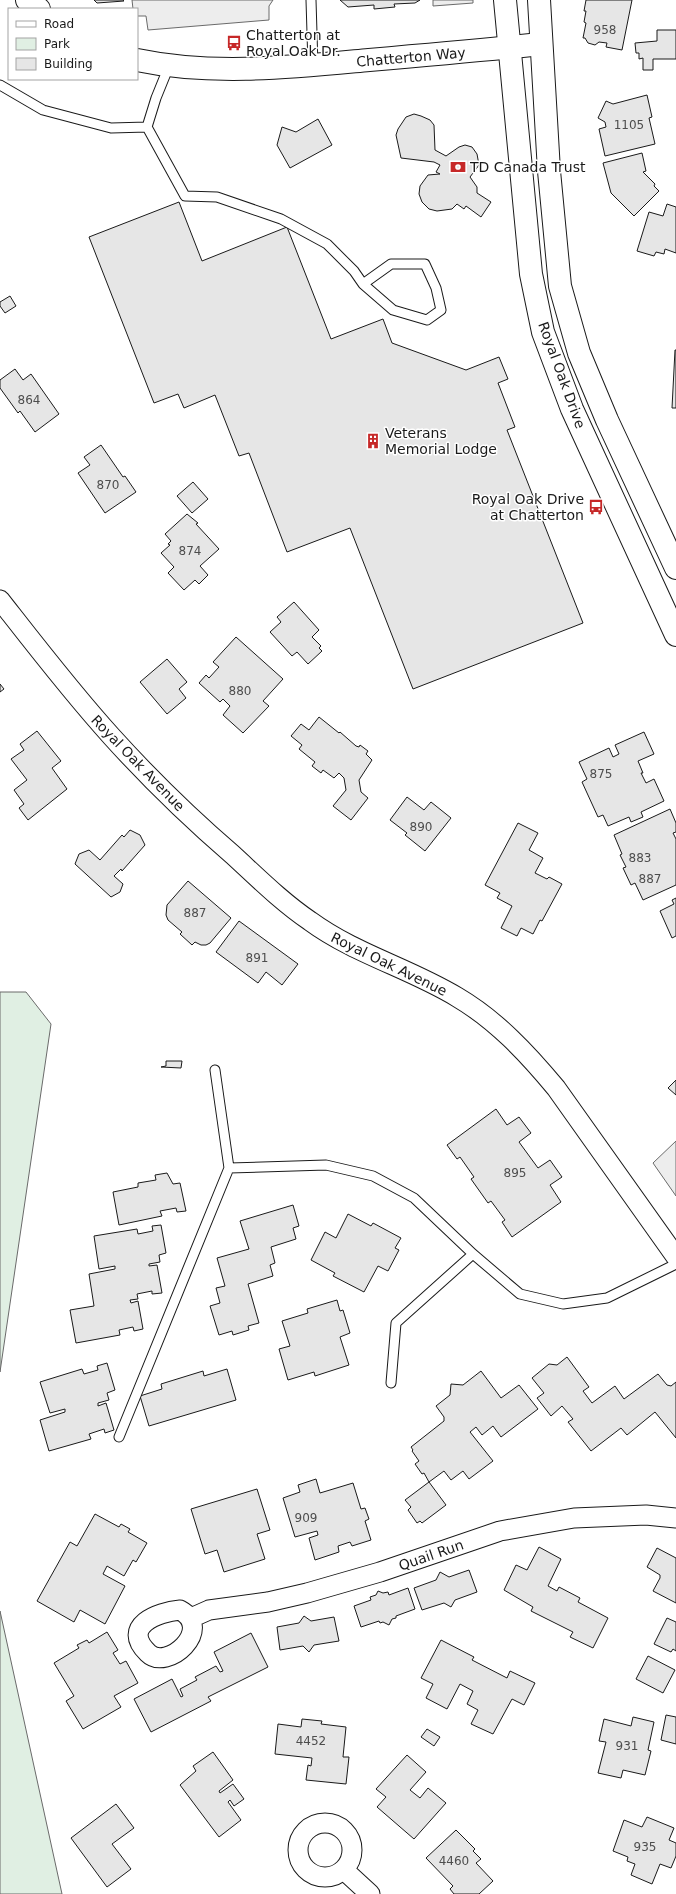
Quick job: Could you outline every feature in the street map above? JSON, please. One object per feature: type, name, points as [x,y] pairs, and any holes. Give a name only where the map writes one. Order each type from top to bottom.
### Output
[{"type":"main road","points":[[27,0],[38,8]]},
{"type":"main road","name":"Royal Oak Drive","points":[[506,0],[509,48],[525,195],[531,274],[543,332],[572,409],[676,635]]},
{"type":"main road","name":"Royal Oak Drive","points":[[539,0],[549,171],[560,286],[579,353],[607,420],[676,568]]},
{"type":"main road","name":"Chatterton Way","points":[[138,60],[169,66],[219,69],[313,66],[542,44]]},
{"type":"street","name":"Royal Oak Avenue","points":[[0,600],[73,693],[112,737],[198,825],[288,904],[329,935],[351,947],[427,981],[457,997],[484,1016],[510,1038],[534,1062],[556,1088],[676,1257]]},
{"type":"street","name":"Quail Run","points":[[191,1618],[209,1610],[268,1602],[307,1593],[380,1572],[500,1531],[574,1518],[646,1515],[676,1518]]},
{"type":"street","points":[[345,1871],[370,1894]]},
{"type":"lane","points":[[311,0],[313,66]]},
{"type":"lane","points":[[169,66],[156,98],[147,127],[185,196],[217,197],[280,219],[327,244],[354,271],[363,284],[393,310],[427,320],[440,310],[436,288],[425,264],[391,264],[363,284]]},
{"type":"lane","points":[[0,85],[43,110],[111,128],[147,127]]},
{"type":"lane","points":[[119,1437],[229,1168],[215,1070]]},
{"type":"lane","points":[[229,1168],[326,1165],[373,1176],[414,1198],[473,1254],[520,1294],[563,1304],[607,1298],[676,1264]]},
{"type":"lane","points":[[391,1383],[396,1323],[473,1254]]},
{"type":"green space","points":[[0,992],[26,992],[51,1024],[0,1372]]},
{"type":"green space","points":[[0,1611],[62,1894],[0,1894]]},
{"type":"shaded area","points":[[132,0],[273,0],[269,6],[269,20],[148,30],[146,16],[138,16],[138,8],[133,8]]},
{"type":"shaded area","points":[[433,0],[473,0],[473,3],[433,6]]},
{"type":"shaded area","points":[[676,1141],[676,1196],[653,1163]]},
{"type":"building","points":[[94,0],[123,0],[124,1],[97,3]]},
{"type":"building","points":[[340,0],[420,0],[415,3],[394,4],[395,7],[374,9],[374,5],[348,7]]},
{"type":"building","points":[[586,0],[632,0],[622,50],[606,47],[607,43],[599,42],[595,45],[588,43],[585,38],[583,38],[586,23],[584,22],[586,11],[584,11]]},
{"type":"building","points":[[657,30],[676,30],[676,59],[653,59],[653,70],[643,70],[643,58],[639,59],[639,53],[636,53],[635,43],[657,41]]},
{"type":"building","points":[[647,95],[652,117],[649,118],[655,144],[605,156],[599,129],[606,127],[605,122],[598,118],[606,101],[613,104]]},
{"type":"building","name":"TD Canada Trust","points":[[414,114],[430,120],[434,125],[435,150],[446,156],[459,147],[465,145],[472,147],[477,154],[479,165],[470,177],[477,187],[477,193],[491,202],[481,217],[466,206],[464,209],[457,204],[452,209],[437,211],[429,209],[422,202],[419,194],[420,186],[428,175],[440,174],[436,172],[440,165],[434,162],[401,158],[396,135],[406,117]]},
{"type":"building","points":[[318,119],[332,145],[290,168],[277,145],[282,127],[296,132]]},
{"type":"building","points":[[642,153],[646,171],[643,172],[655,184],[654,186],[659,191],[634,216],[611,193],[603,163]]},
{"type":"building","name":"Veterans Memorial Lodge","points":[[179,202],[202,261],[287,227],[331,339],[383,319],[392,343],[466,370],[499,357],[508,379],[498,383],[515,427],[507,430],[583,623],[413,689],[350,528],[287,552],[249,453],[239,456],[215,395],[184,408],[178,394],[154,403],[89,237]]},
{"type":"building","points":[[667,204],[676,207],[676,253],[665,249],[664,254],[656,252],[654,256],[637,251],[649,212],[663,216]]},
{"type":"building","points":[[10,296],[16,306],[5,313],[0,306],[0,302]]},
{"type":"building","points":[[675,350],[676,408],[672,408]]},
{"type":"building","points":[[15,369],[23,380],[31,374],[59,414],[35,432],[20,411],[18,413],[0,388],[0,380]]},
{"type":"building","points":[[101,445],[123,477],[125,476],[136,492],[105,513],[78,473],[90,465],[84,457]]},
{"type":"building","points":[[193,482],[208,499],[192,513],[177,496]]},
{"type":"building","points":[[187,514],[198,523],[196,524],[219,549],[200,566],[208,575],[199,584],[195,580],[184,590],[168,573],[174,567],[161,553],[170,545],[168,544],[171,541],[165,534]]},
{"type":"building","points":[[294,602],[319,630],[312,637],[321,646],[319,648],[322,651],[308,664],[297,652],[292,656],[270,632],[281,622],[277,617]]},
{"type":"building","points":[[236,637],[283,679],[263,701],[269,706],[243,733],[223,715],[230,706],[223,699],[220,702],[199,683],[206,675],[209,678],[219,667],[213,662]]},
{"type":"building","points":[[167,659],[187,682],[179,689],[186,698],[167,714],[140,682]]},
{"type":"building","points":[[0,684],[4,689],[0,692]]},
{"type":"building","points":[[319,717],[356,746],[359,747],[360,745],[368,751],[366,754],[372,760],[359,780],[361,792],[368,798],[351,820],[333,806],[346,790],[344,778],[339,773],[334,778],[323,770],[321,773],[312,766],[315,762],[299,749],[302,745],[291,736],[301,724],[309,730]]},
{"type":"building","points":[[37,731],[61,761],[52,768],[67,789],[28,820],[19,808],[24,804],[14,790],[27,780],[11,759],[24,750],[20,744]]},
{"type":"building","points":[[644,732],[654,754],[638,761],[643,773],[641,773],[646,783],[654,779],[664,801],[641,812],[643,817],[631,822],[629,817],[608,826],[603,815],[598,817],[582,782],[587,779],[579,762],[609,748],[613,757],[619,754],[615,745]]},
{"type":"building","points":[[407,797],[424,810],[431,802],[451,818],[425,851],[405,835],[407,833],[390,820]]},
{"type":"building","points":[[670,809],[676,823],[676,832],[673,833],[676,839],[676,885],[643,900],[635,883],[631,885],[623,868],[626,867],[620,855],[622,854],[614,835]]},
{"type":"building","points":[[518,823],[538,833],[529,850],[543,858],[535,873],[547,879],[549,877],[562,884],[542,921],[540,920],[533,934],[521,928],[517,936],[501,928],[512,906],[497,898],[500,893],[485,885]]},
{"type":"building","points":[[130,830],[140,835],[145,845],[122,871],[121,869],[114,876],[123,884],[120,892],[111,897],[75,864],[79,854],[89,850],[100,860],[122,835],[124,837]]},
{"type":"building","points":[[188,881],[231,918],[210,943],[206,945],[201,945],[195,942],[192,945],[180,934],[182,932],[168,920],[166,915],[167,905]]},
{"type":"building","points":[[676,898],[676,936],[672,938],[660,911],[674,904],[672,900]]},
{"type":"building","points":[[239,921],[298,964],[282,985],[266,972],[258,983],[216,952]]},
{"type":"building","points":[[166,1061],[182,1061],[181,1068],[161,1067],[166,1066]]},
{"type":"building","points":[[676,1080],[676,1095],[668,1088]]},
{"type":"building","points":[[496,1109],[507,1125],[519,1117],[531,1133],[519,1142],[538,1168],[550,1160],[562,1177],[550,1185],[561,1202],[512,1237],[502,1222],[505,1220],[491,1201],[488,1203],[471,1179],[474,1177],[460,1157],[457,1159],[447,1145]]},
{"type":"building","points":[[167,1173],[173,1184],[180,1183],[186,1211],[177,1212],[176,1208],[160,1211],[162,1216],[119,1225],[113,1192],[138,1187],[138,1183],[156,1180],[155,1175]]},
{"type":"building","points":[[293,1205],[299,1226],[293,1228],[296,1239],[271,1247],[275,1263],[270,1265],[273,1276],[248,1284],[259,1323],[248,1326],[249,1330],[233,1335],[232,1331],[219,1335],[210,1306],[220,1303],[216,1288],[225,1286],[217,1258],[249,1249],[240,1221]]},
{"type":"building","points":[[348,1214],[371,1226],[373,1223],[401,1238],[395,1248],[399,1250],[388,1271],[378,1266],[364,1292],[333,1276],[335,1273],[311,1260],[325,1232],[336,1238]]},
{"type":"building","points":[[161,1225],[166,1253],[159,1255],[160,1262],[149,1264],[149,1266],[157,1265],[162,1293],[152,1294],[152,1291],[137,1294],[138,1299],[130,1300],[131,1303],[138,1301],[143,1329],[134,1331],[133,1327],[119,1330],[120,1335],[76,1343],[70,1310],[94,1306],[89,1274],[115,1269],[115,1266],[99,1269],[94,1236],[137,1229],[138,1234],[153,1231],[152,1226]]},
{"type":"building","points":[[337,1300],[340,1311],[343,1310],[350,1333],[340,1337],[349,1365],[315,1376],[314,1372],[288,1380],[279,1349],[290,1346],[282,1321],[308,1313],[307,1309]]},
{"type":"building","points":[[567,1357],[589,1387],[583,1391],[592,1403],[615,1386],[624,1399],[658,1374],[667,1385],[671,1386],[676,1382],[676,1438],[655,1412],[627,1435],[621,1428],[591,1451],[568,1422],[573,1419],[562,1406],[551,1416],[537,1398],[544,1393],[532,1378],[549,1364],[557,1365]]},
{"type":"building","points":[[107,1363],[115,1390],[107,1393],[109,1400],[98,1403],[98,1406],[106,1403],[114,1430],[105,1433],[104,1429],[89,1434],[91,1439],[49,1451],[40,1420],[65,1412],[65,1409],[50,1413],[40,1382],[82,1369],[84,1374],[98,1370],[97,1366]]},
{"type":"building","points":[[227,1369],[236,1400],[149,1426],[140,1396],[162,1389],[161,1384],[203,1371],[204,1376]]},
{"type":"building","points":[[481,1371],[501,1398],[519,1385],[538,1409],[501,1437],[493,1426],[482,1435],[476,1427],[470,1432],[493,1461],[469,1479],[463,1471],[451,1480],[444,1471],[429,1482],[424,1473],[422,1474],[415,1464],[419,1461],[411,1447],[444,1421],[444,1417],[436,1406],[450,1395],[451,1384],[463,1385]]},
{"type":"building","points":[[316,1479],[320,1493],[353,1483],[361,1509],[365,1508],[369,1519],[365,1521],[371,1540],[352,1546],[350,1542],[338,1546],[339,1552],[315,1560],[309,1538],[318,1535],[317,1531],[295,1537],[283,1498],[300,1492],[298,1485]]},
{"type":"building","points":[[429,1482],[446,1505],[422,1523],[420,1521],[417,1523],[408,1510],[411,1507],[405,1500]]},
{"type":"building","points":[[257,1489],[270,1530],[257,1534],[265,1559],[224,1572],[217,1550],[205,1554],[191,1509]]},
{"type":"building","points":[[95,1514],[119,1527],[121,1524],[130,1529],[128,1532],[147,1543],[136,1562],[133,1560],[124,1576],[107,1566],[103,1574],[125,1586],[105,1624],[80,1610],[74,1622],[37,1601],[70,1542],[77,1546]]},
{"type":"building","points":[[539,1547],[561,1559],[548,1586],[557,1591],[559,1587],[580,1598],[578,1602],[608,1618],[593,1648],[570,1637],[573,1632],[531,1611],[533,1607],[504,1590],[516,1565],[527,1570]]},
{"type":"building","points":[[657,1548],[676,1558],[676,1603],[653,1591],[660,1578],[660,1575],[647,1567]]},
{"type":"building","points":[[469,1570],[477,1592],[455,1600],[451,1607],[444,1603],[422,1610],[414,1588],[436,1580],[440,1572],[449,1577]]},
{"type":"building","points":[[408,1588],[415,1609],[396,1616],[396,1618],[392,1619],[389,1625],[383,1622],[380,1623],[379,1621],[361,1627],[354,1606],[371,1600],[370,1597],[376,1595],[378,1591],[383,1593],[388,1592],[389,1595]]},
{"type":"building","points":[[304,1616],[311,1621],[334,1617],[339,1641],[314,1645],[309,1652],[303,1646],[280,1650],[277,1627],[299,1623]]},
{"type":"building","points":[[667,1618],[676,1622],[676,1651],[673,1649],[671,1652],[654,1644]]},
{"type":"building","points":[[107,1632],[118,1650],[113,1653],[120,1664],[126,1661],[138,1683],[114,1696],[121,1707],[83,1729],[66,1701],[74,1696],[54,1663],[79,1648],[77,1645],[87,1640],[89,1643]]},
{"type":"building","points":[[251,1633],[268,1667],[208,1697],[211,1701],[151,1732],[134,1699],[172,1679],[181,1697],[183,1696],[180,1689],[197,1680],[195,1677],[216,1666],[220,1672],[223,1671],[214,1652]]},
{"type":"building","points":[[441,1640],[474,1657],[472,1660],[507,1678],[510,1671],[535,1683],[524,1705],[512,1699],[493,1734],[471,1724],[478,1710],[467,1704],[473,1691],[460,1684],[447,1709],[426,1698],[433,1684],[421,1678]]},
{"type":"building","points":[[648,1656],[675,1670],[663,1693],[636,1679]]},
{"type":"building","points":[[666,1715],[676,1717],[676,1744],[661,1740]]},
{"type":"building","points":[[633,1717],[654,1722],[648,1750],[651,1751],[645,1775],[623,1770],[621,1778],[598,1773],[606,1742],[599,1741],[604,1719],[631,1726]]},
{"type":"building","points":[[302,1719],[322,1721],[321,1724],[346,1727],[343,1757],[349,1757],[346,1784],[306,1780],[308,1765],[311,1766],[312,1758],[275,1754],[278,1724],[301,1727]]},
{"type":"building","points":[[427,1729],[440,1737],[434,1746],[421,1737]]},
{"type":"building","points":[[213,1752],[233,1780],[219,1791],[220,1793],[233,1784],[244,1799],[234,1806],[230,1800],[228,1802],[241,1820],[219,1837],[180,1785],[196,1771],[193,1766]]},
{"type":"building","points":[[407,1755],[426,1772],[410,1790],[420,1798],[428,1788],[446,1803],[414,1839],[377,1807],[386,1797],[376,1789]]},
{"type":"building","points":[[116,1804],[134,1828],[112,1844],[131,1869],[107,1887],[71,1838]]},
{"type":"building","points":[[647,1817],[674,1828],[669,1840],[676,1843],[676,1856],[671,1868],[660,1864],[652,1884],[631,1875],[635,1864],[627,1861],[628,1857],[613,1851],[624,1820],[642,1827]]},
{"type":"building","points":[[456,1830],[475,1849],[473,1851],[481,1859],[476,1863],[493,1881],[479,1894],[454,1894],[450,1889],[453,1886],[426,1858]]},
{"type":"place","name":"Chatterton at Royal Oak Dr.","points":[[234,43]]},
{"type":"place","name":"TD Canada Trust","points":[[458,167]]},
{"type":"place","name":"Veterans Memorial Lodge","points":[[373,441]]},
{"type":"place","name":"Royal Oak Drive at Chatterton","points":[[596,507]]}]
